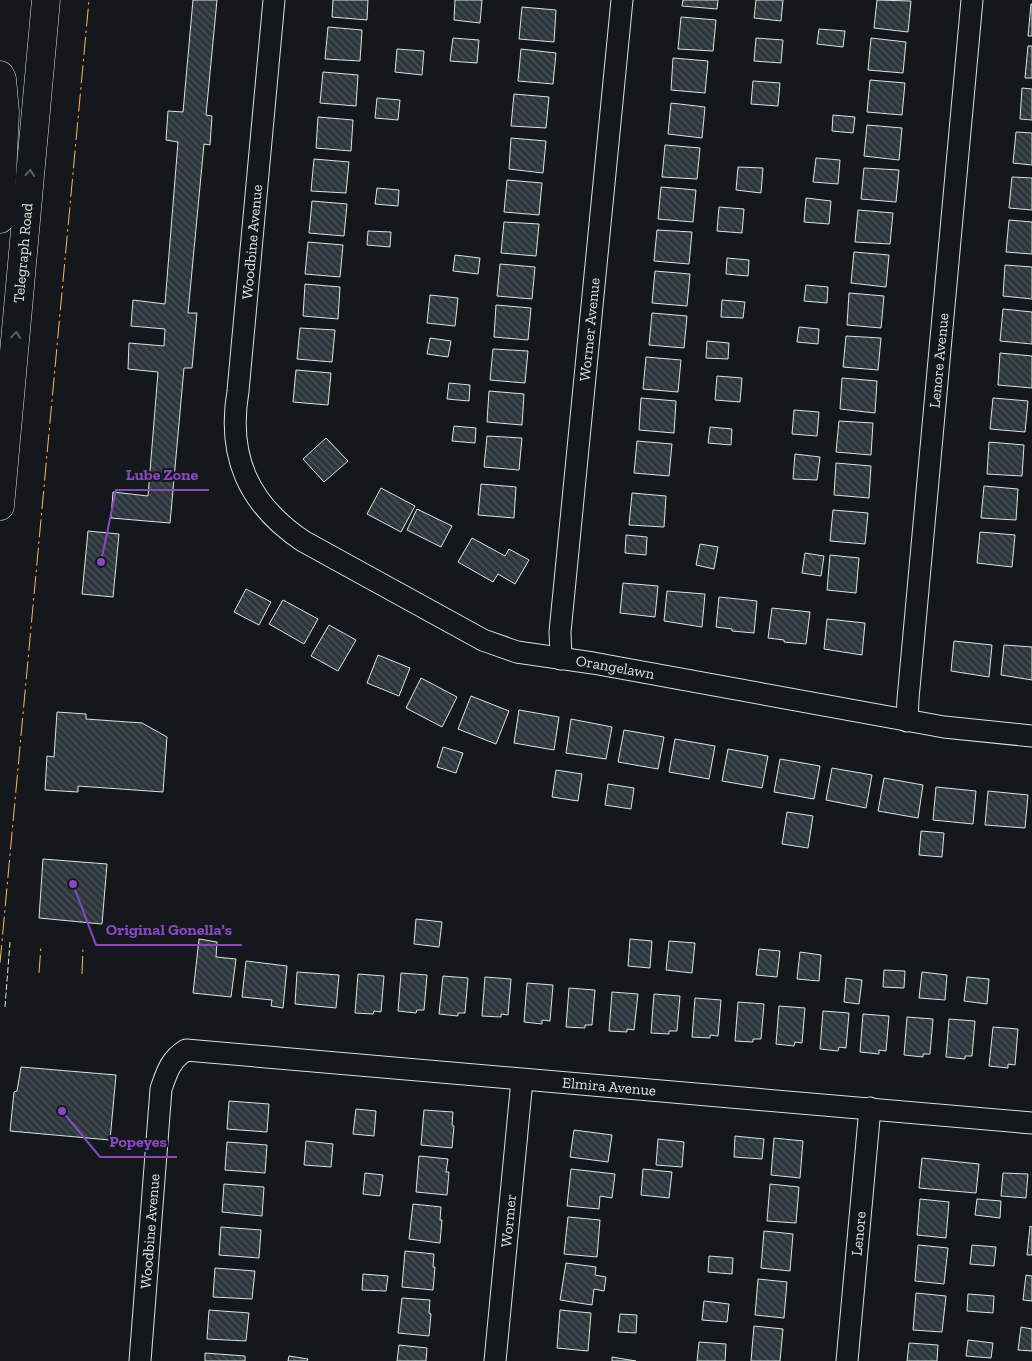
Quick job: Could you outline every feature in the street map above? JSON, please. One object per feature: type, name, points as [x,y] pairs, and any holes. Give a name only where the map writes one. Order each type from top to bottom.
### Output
[{"type":"main road","name":"Telegraph Road","points":[[0,506],[46,0]]},
{"type":"main road","points":[[0,75],[6,112],[0,218]]},
{"type":"main road","points":[[0,360],[11,386]]},
{"type":"street","name":"Woodbine Avenue","points":[[248,481],[236,447],[234,412],[238,391],[274,0]]},
{"type":"street","name":"Wormer Avenue","points":[[561,659],[560,632],[622,0]]},
{"type":"street","name":"Lenore Avenue","points":[[907,721],[908,690],[972,0]]},
{"type":"street","name":"Orangelawn","points":[[248,481],[259,501],[270,515],[303,541],[483,640],[517,652],[593,663],[944,728],[1032,736]]},
{"type":"street","name":"Woodbine Avenue","points":[[140,1361],[162,1089],[166,1075],[176,1056],[186,1050]]},
{"type":"street","name":"Elmira Avenue","points":[[186,1050],[1032,1123]]},
{"type":"street","name":"Wormer","points":[[495,1361],[522,1080]]},
{"type":"street","name":"Lenore","points":[[847,1361],[870,1108]]},
{"type":"building","points":[[193,0],[217,0],[206,115],[212,116],[210,145],[204,144],[188,313],[197,313],[192,368],[184,368],[170,523],[111,518],[113,492],[148,496],[158,372],[128,369],[129,343],[164,346],[165,329],[131,326],[133,300],[165,304],[178,142],[166,140],[168,111],[183,112]]},
{"type":"building","points":[[333,0],[368,0],[367,20],[332,17]]},
{"type":"building","points":[[455,0],[482,0],[480,23],[454,20]]},
{"type":"building","points":[[683,0],[718,0],[717,9],[682,6]]},
{"type":"building","points":[[756,0],[783,0],[781,21],[754,18]]},
{"type":"building","points":[[877,0],[911,1],[908,32],[874,28]]},
{"type":"building","points":[[1031,4],[1032,36],[1028,36]]},
{"type":"building","points":[[522,7],[556,10],[554,42],[519,39]]},
{"type":"building","points":[[681,17],[716,20],[713,51],[678,49]]},
{"type":"building","points":[[328,27],[362,30],[360,61],[325,59]]},
{"type":"building","points":[[819,29],[845,31],[843,47],[817,44]]},
{"type":"building","points":[[453,38],[479,40],[477,63],[450,61]]},
{"type":"building","points":[[756,38],[783,40],[781,63],[754,61]]},
{"type":"building","points":[[871,38],[906,42],[903,73],[868,70]]},
{"type":"building","points":[[1028,46],[1032,46],[1032,78],[1025,78]]},
{"type":"building","points":[[397,49],[424,51],[422,75],[395,72]]},
{"type":"building","points":[[521,49],[556,53],[553,84],[518,81]]},
{"type":"building","points":[[673,58],[708,61],[705,93],[671,90]]},
{"type":"building","points":[[323,72],[358,75],[356,106],[320,103]]},
{"type":"building","points":[[870,80],[905,83],[902,115],[867,112]]},
{"type":"building","points":[[753,81],[780,83],[778,106],[751,104]]},
{"type":"building","points":[[1022,88],[1032,89],[1032,120],[1020,119]]},
{"type":"building","points":[[514,94],[549,97],[546,128],[511,126]]},
{"type":"building","points":[[377,98],[400,100],[398,120],[375,118]]},
{"type":"building","points":[[671,103],[705,107],[702,138],[668,134]]},
{"type":"building","points":[[833,115],[855,117],[853,133],[832,131]]},
{"type":"building","points":[[318,117],[353,120],[351,151],[316,148]]},
{"type":"building","points":[[867,125],[902,128],[899,160],[864,156]]},
{"type":"building","points":[[1016,132],[1032,133],[1032,165],[1013,163]]},
{"type":"building","points":[[511,138],[546,141],[543,173],[509,169]]},
{"type":"building","points":[[665,145],[700,148],[697,179],[662,177]]},
{"type":"building","points":[[816,158],[840,160],[838,184],[813,182]]},
{"type":"building","points":[[314,159],[349,162],[346,193],[311,191]]},
{"type":"building","points":[[738,167],[763,168],[761,193],[736,190]]},
{"type":"building","points":[[864,168],[899,170],[896,202],[861,199]]},
{"type":"building","points":[[1012,177],[1032,178],[1032,210],[1009,208]]},
{"type":"building","points":[[507,180],[542,183],[539,215],[504,212]]},
{"type":"building","points":[[661,187],[696,190],[693,222],[658,219]]},
{"type":"building","points":[[377,188],[399,190],[398,206],[375,204]]},
{"type":"building","points":[[806,198],[831,201],[829,224],[804,222]]},
{"type":"building","points":[[312,201],[347,204],[344,236],[309,233]]},
{"type":"building","points":[[719,207],[744,209],[742,233],[717,231]]},
{"type":"building","points":[[858,210],[893,213],[890,244],[855,242]]},
{"type":"building","points":[[1009,220],[1032,222],[1032,254],[1006,252]]},
{"type":"building","points":[[504,222],[539,224],[536,256],[501,253]]},
{"type":"building","points":[[657,230],[692,232],[689,264],[654,261]]},
{"type":"building","points":[[368,231],[391,232],[390,247],[367,245]]},
{"type":"building","points":[[308,242],[343,245],[340,277],[305,274]]},
{"type":"building","points":[[854,252],[889,255],[886,287],[851,283]]},
{"type":"building","points":[[455,255],[480,258],[478,274],[453,271]]},
{"type":"building","points":[[727,258],[749,260],[748,276],[726,274]]},
{"type":"building","points":[[500,264],[535,267],[532,299],[497,296]]},
{"type":"building","points":[[1005,265],[1032,267],[1032,299],[1003,296]]},
{"type":"building","points":[[655,271],[690,274],[687,306],[652,303]]},
{"type":"building","points":[[305,284],[340,287],[338,319],[303,316]]},
{"type":"building","points":[[806,285],[828,287],[827,303],[804,301]]},
{"type":"building","points":[[849,293],[884,296],[881,328],[847,325]]},
{"type":"building","points":[[430,295],[458,298],[455,326],[427,323]]},
{"type":"building","points":[[722,300],[745,302],[743,318],[721,317]]},
{"type":"building","points":[[496,305],[531,308],[528,340],[494,337]]},
{"type":"building","points":[[1003,309],[1032,312],[1032,344],[1000,341]]},
{"type":"building","points":[[652,313],[687,316],[684,348],[649,345]]},
{"type":"building","points":[[799,327],[819,329],[818,344],[797,342]]},
{"type":"building","points":[[300,328],[335,330],[332,362],[297,359]]},
{"type":"building","points":[[846,336],[881,338],[878,370],[843,367]]},
{"type":"building","points":[[430,338],[451,341],[448,357],[427,354]]},
{"type":"building","points":[[707,341],[729,343],[728,359],[706,358]]},
{"type":"building","points":[[493,349],[528,351],[525,383],[490,380]]},
{"type":"building","points":[[1000,353],[1032,356],[1032,388],[998,385]]},
{"type":"building","points":[[646,357],[681,360],[678,392],[643,389]]},
{"type":"building","points":[[296,370],[331,373],[328,405],[293,402]]},
{"type":"building","points":[[717,376],[742,378],[740,402],[715,400]]},
{"type":"building","points":[[842,378],[877,381],[875,413],[840,409]]},
{"type":"building","points":[[449,383],[470,385],[469,401],[447,399]]},
{"type":"building","points":[[489,391],[524,394],[522,425],[487,422]]},
{"type":"building","points":[[641,398],[676,401],[674,433],[639,430]]},
{"type":"building","points":[[993,398],[1028,401],[1025,432],[990,429]]},
{"type":"building","points":[[794,410],[819,412],[817,436],[792,434]]},
{"type":"building","points":[[839,421],[873,423],[871,455],[836,452]]},
{"type":"building","points":[[454,426],[476,428],[475,443],[452,441]]},
{"type":"building","points":[[710,427],[732,429],[731,445],[708,443]]},
{"type":"building","points":[[487,436],[522,438],[519,470],[484,467]]},
{"type":"building","points":[[326,438],[348,461],[324,482],[303,459]]},
{"type":"building","points":[[637,441],[672,444],[669,476],[634,473]]},
{"type":"building","points":[[989,442],[1024,445],[1022,476],[987,474]]},
{"type":"building","points":[[795,454],[820,457],[817,480],[793,479]]},
{"type":"building","points":[[836,463],[871,466],[869,498],[834,495]]},
{"type":"building","points":[[481,484],[516,487],[514,518],[478,515]]},
{"type":"building","points":[[984,486],[1018,489],[1016,520],[981,518]]},
{"type":"building","points":[[381,488],[415,506],[401,532],[367,514]]},
{"type":"building","points":[[632,493],[666,496],[664,527],[629,525]]},
{"type":"building","points":[[417,509],[452,526],[441,547],[407,530]]},
{"type":"building","points":[[833,510],[868,513],[865,544],[830,541]]},
{"type":"building","points":[[88,531],[119,534],[113,597],[82,594]]},
{"type":"building","points":[[980,532],[1015,535],[1012,567],[977,563]]},
{"type":"building","points":[[626,535],[647,537],[646,555],[625,553]]},
{"type":"building","points":[[472,538],[505,556],[509,549],[529,560],[515,584],[498,574],[493,582],[458,562]]},
{"type":"building","points":[[700,544],[718,547],[714,569],[696,565]]},
{"type":"building","points":[[805,553],[824,556],[821,576],[802,573]]},
{"type":"building","points":[[830,555],[859,558],[856,593],[827,590]]},
{"type":"building","points":[[623,583],[658,586],[655,617],[620,613]]},
{"type":"building","points":[[246,589],[271,602],[259,625],[234,612]]},
{"type":"building","points":[[667,591],[705,594],[702,627],[664,621]]},
{"type":"building","points":[[719,597],[757,601],[754,633],[716,627]]},
{"type":"building","points":[[283,600],[318,619],[304,644],[269,624]]},
{"type":"building","points":[[772,608],[810,612],[806,644],[768,638]]},
{"type":"building","points":[[827,619],[865,623],[862,655],[824,649]]},
{"type":"building","points":[[329,625],[356,640],[338,671],[311,656]]},
{"type":"building","points":[[954,641],[992,645],[989,677],[951,671]]},
{"type":"building","points":[[1004,645],[1032,647],[1032,680],[1001,675]]},
{"type":"building","points":[[378,655],[410,668],[399,696],[367,683]]},
{"type":"building","points":[[421,678],[457,697],[442,727],[406,708]]},
{"type":"building","points":[[471,696],[509,711],[496,744],[458,729]]},
{"type":"building","points":[[519,710],[559,717],[554,750],[514,743]]},
{"type":"building","points":[[57,712],[86,714],[86,719],[142,723],[167,737],[163,792],[78,786],[78,792],[45,790],[47,756],[54,757]]},
{"type":"building","points":[[571,719],[612,727],[606,759],[566,753]]},
{"type":"building","points":[[624,730],[664,737],[658,769],[618,762]]},
{"type":"building","points":[[675,739],[715,746],[709,779],[669,772]]},
{"type":"building","points":[[443,747],[463,753],[456,773],[437,767]]},
{"type":"building","points":[[728,749],[768,756],[762,788],[722,781]]},
{"type":"building","points":[[780,759],[820,766],[814,799],[774,792]]},
{"type":"building","points":[[832,768],[872,775],[866,808],[826,800]]},
{"type":"building","points":[[556,770],[582,774],[578,801],[552,797]]},
{"type":"building","points":[[884,778],[923,785],[918,818],[878,811]]},
{"type":"building","points":[[608,784],[634,788],[631,809],[605,805]]},
{"type":"building","points":[[936,787],[976,791],[973,824],[933,820]]},
{"type":"building","points":[[988,791],[1028,795],[1025,828],[985,825]]},
{"type":"building","points":[[787,812],[813,816],[808,848],[782,844]]},
{"type":"building","points":[[921,831],[944,833],[942,857],[919,855]]},
{"type":"building","points":[[43,859],[107,864],[102,924],[39,918]]},
{"type":"building","points":[[416,919],[442,922],[439,947],[414,944]]},
{"type":"building","points":[[199,939],[217,942],[216,957],[236,959],[231,997],[193,993]]},
{"type":"building","points":[[630,939],[652,941],[650,968],[628,966]]},
{"type":"building","points":[[669,941],[695,943],[692,973],[666,970]]},
{"type":"building","points":[[759,949],[780,951],[777,977],[756,975]]},
{"type":"building","points":[[800,952],[821,955],[819,981],[797,979]]},
{"type":"building","points":[[246,961],[287,966],[283,1008],[271,1006],[272,1000],[242,997]]},
{"type":"building","points":[[884,970],[905,971],[904,988],[883,987]]},
{"type":"building","points":[[297,972],[339,975],[336,1008],[295,1004]]},
{"type":"building","points":[[922,972],[947,975],[945,1000],[919,998]]},
{"type":"building","points":[[401,973],[427,975],[424,1010],[417,1010],[416,1013],[398,1011]]},
{"type":"building","points":[[358,974],[384,976],[381,1012],[374,1011],[373,1014],[355,1013]]},
{"type":"building","points":[[443,976],[468,978],[465,1013],[458,1013],[458,1016],[439,1014]]},
{"type":"building","points":[[485,977],[511,979],[508,1015],[501,1014],[501,1017],[482,1016]]},
{"type":"building","points":[[967,977],[989,979],[987,1004],[964,1001]]},
{"type":"building","points":[[846,978],[862,980],[859,1004],[844,1002]]},
{"type":"building","points":[[527,983],[553,985],[550,1021],[542,1020],[542,1024],[524,1022]]},
{"type":"building","points":[[569,988],[595,990],[592,1025],[585,1025],[585,1028],[566,1027]]},
{"type":"building","points":[[612,992],[638,994],[634,1030],[627,1029],[627,1032],[609,1031]]},
{"type":"building","points":[[654,994],[680,996],[677,1031],[669,1031],[669,1034],[651,1033]]},
{"type":"building","points":[[695,998],[721,1000],[718,1036],[710,1035],[710,1038],[692,1037]]},
{"type":"building","points":[[738,1002],[764,1004],[761,1039],[753,1039],[753,1042],[735,1041]]},
{"type":"building","points":[[779,1006],[805,1008],[802,1043],[795,1042],[794,1046],[776,1044]]},
{"type":"building","points":[[823,1011],[849,1013],[846,1048],[839,1047],[838,1051],[820,1049]]},
{"type":"building","points":[[863,1014],[889,1016],[886,1051],[879,1050],[879,1054],[860,1052]]},
{"type":"building","points":[[907,1017],[933,1019],[930,1054],[923,1054],[923,1057],[904,1055]]},
{"type":"building","points":[[949,1019],[975,1021],[972,1056],[965,1056],[965,1059],[946,1057]]},
{"type":"building","points":[[993,1027],[1018,1029],[1015,1065],[1008,1064],[1008,1068],[989,1066]]},
{"type":"building","points":[[21,1067],[116,1075],[110,1140],[10,1131],[14,1092],[17,1091]]},
{"type":"building","points":[[229,1101],[269,1104],[267,1132],[227,1129]]},
{"type":"building","points":[[356,1109],[376,1111],[374,1136],[353,1134]]},
{"type":"building","points":[[424,1110],[453,1112],[452,1148],[421,1145]]},
{"type":"building","points":[[574,1130],[612,1135],[608,1162],[570,1157]]},
{"type":"building","points":[[735,1136],[764,1139],[762,1159],[734,1157]]},
{"type":"building","points":[[774,1138],[803,1141],[800,1178],[771,1175]]},
{"type":"building","points":[[658,1139],[684,1142],[682,1167],[656,1165]]},
{"type":"building","points":[[306,1141],[333,1144],[331,1167],[304,1165]]},
{"type":"building","points":[[227,1142],[267,1145],[265,1173],[225,1170]]},
{"type":"building","points":[[419,1156],[448,1159],[446,1172],[449,1172],[447,1195],[416,1192]]},
{"type":"building","points":[[922,1158],[979,1164],[976,1193],[919,1188]]},
{"type":"building","points":[[571,1169],[615,1174],[612,1198],[600,1196],[599,1209],[567,1206]]},
{"type":"building","points":[[643,1169],[672,1172],[669,1198],[641,1195]]},
{"type":"building","points":[[365,1173],[383,1175],[380,1196],[363,1194]]},
{"type":"building","points":[[1003,1173],[1028,1174],[1026,1198],[1001,1196]]},
{"type":"building","points":[[224,1184],[264,1187],[262,1216],[222,1212]]},
{"type":"building","points":[[770,1184],[799,1187],[796,1223],[767,1221]]},
{"type":"building","points":[[920,1199],[949,1202],[946,1238],[917,1235]]},
{"type":"building","points":[[977,1199],[1001,1201],[1000,1218],[975,1215]]},
{"type":"building","points":[[413,1204],[441,1207],[440,1243],[409,1239]]},
{"type":"building","points":[[568,1217],[600,1220],[597,1257],[564,1254]]},
{"type":"building","points":[[1030,1226],[1032,1227],[1032,1255],[1027,1255]]},
{"type":"building","points":[[221,1227],[261,1230],[259,1258],[219,1255]]},
{"type":"building","points":[[764,1231],[793,1234],[790,1271],[761,1268]]},
{"type":"building","points":[[918,1245],[948,1248],[944,1284],[915,1281]]},
{"type":"building","points":[[972,1245],[996,1247],[994,1266],[970,1264]]},
{"type":"building","points":[[405,1251],[434,1254],[433,1290],[402,1287]]},
{"type":"building","points":[[709,1256],[733,1258],[732,1274],[708,1272]]},
{"type":"building","points":[[566,1263],[596,1267],[595,1275],[606,1277],[604,1291],[594,1289],[592,1305],[560,1300]]},
{"type":"building","points":[[215,1268],[255,1271],[252,1299],[213,1297]]},
{"type":"building","points":[[363,1274],[388,1276],[386,1291],[362,1290]]},
{"type":"building","points":[[1026,1275],[1032,1276],[1032,1301],[1023,1300]]},
{"type":"building","points":[[758,1279],[787,1282],[784,1318],[755,1315]]},
{"type":"building","points":[[916,1293],[946,1296],[942,1332],[913,1330]]},
{"type":"building","points":[[968,1294],[994,1296],[993,1313],[967,1311]]},
{"type":"building","points":[[402,1298],[430,1300],[429,1336],[398,1333]]},
{"type":"building","points":[[704,1301],[729,1304],[727,1322],[702,1320]]},
{"type":"building","points":[[209,1310],[249,1313],[246,1341],[207,1339]]},
{"type":"building","points":[[560,1310],[591,1313],[588,1351],[557,1348]]},
{"type":"building","points":[[620,1314],[637,1315],[636,1333],[618,1332]]},
{"type":"building","points":[[754,1326],[783,1329],[780,1361],[751,1361]]},
{"type":"building","points":[[1021,1327],[1032,1329],[1032,1351],[1018,1350]]},
{"type":"building","points":[[968,1340],[993,1343],[991,1358],[966,1356]]},
{"type":"building","points":[[699,1342],[726,1344],[725,1361],[697,1361]]},
{"type":"building","points":[[909,1343],[938,1345],[937,1361],[907,1361]]},
{"type":"building","points":[[399,1345],[427,1348],[426,1361],[397,1361]]},
{"type":"building","points":[[205,1353],[245,1356],[245,1361],[205,1361]]},
{"type":"building","points":[[289,1356],[308,1359],[307,1361],[288,1361]]},
{"type":"building","points":[[612,1357],[636,1361],[612,1361]]},
{"type":"fence","points":[[5,1007],[10,942]]},
{"type":"power","points":[[0,963],[89,0]]},
{"type":"power","points":[[39,973],[41,946]]},
{"type":"power","points":[[82,974],[83,947]]},
{"type":"place","name":"Lube Zone","points":[[101,562]]},
{"type":"place","name":"Original Gonella's","points":[[73,884]]},
{"type":"place","name":"Popeyes","points":[[62,1111]]}]
